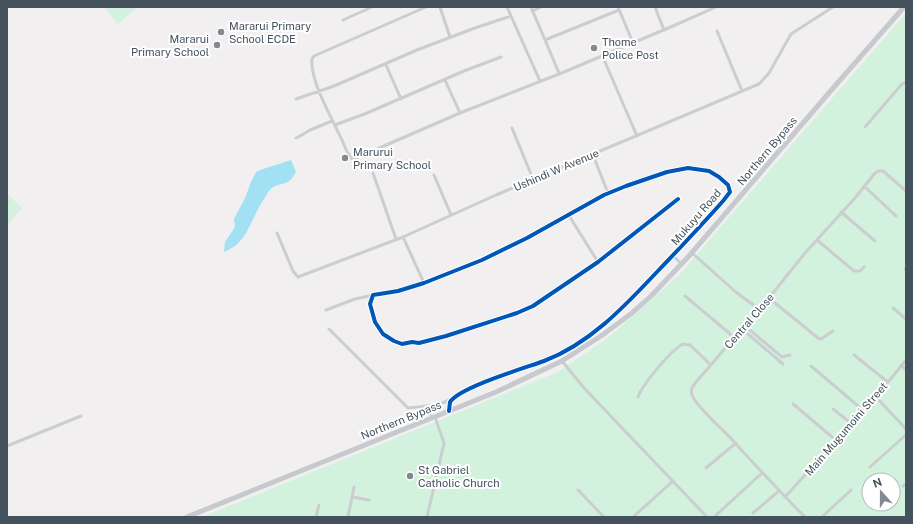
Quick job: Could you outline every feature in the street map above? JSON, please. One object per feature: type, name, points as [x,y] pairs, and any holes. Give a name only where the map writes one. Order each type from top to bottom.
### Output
[{"type":"main road","name":"Northern Bypass","points":[[187,517],[496,392],[562,361],[590,344],[622,321],[651,296],[692,254],[904,7]]},
{"type":"street","points":[[343,20],[372,7]]},
{"type":"street","points":[[413,7],[416,12]]},
{"type":"street","points":[[426,7],[312,58],[319,91],[351,158],[354,159],[460,112],[560,73],[716,7]]},
{"type":"street","points":[[440,7],[450,37]]},
{"type":"street","points":[[507,7],[540,81]]},
{"type":"street","points":[[541,7],[531,9],[560,73]]},
{"type":"street","points":[[655,7],[664,30]]},
{"type":"street","name":"Ushindi W Avenue","points":[[277,233],[298,277],[403,237],[534,179],[759,84],[765,79],[792,34],[833,7]]},
{"type":"street","points":[[545,40],[618,9],[632,43]]},
{"type":"street","points":[[296,99],[334,86],[450,37],[511,16]]},
{"type":"street","points":[[717,31],[742,91]]},
{"type":"street","points":[[602,55],[637,136]]},
{"type":"street","points":[[334,125],[501,57]]},
{"type":"street","points":[[386,65],[401,98]]},
{"type":"street","points":[[445,80],[460,112]]},
{"type":"street","points":[[864,127],[902,84],[906,82]]},
{"type":"street","points":[[296,138],[310,130],[332,121]]},
{"type":"street","points":[[512,128],[534,179]]},
{"type":"street","points":[[593,155],[608,193]]},
{"type":"street","name":"Mukuyu Road","points":[[326,310],[355,299],[398,291],[424,283],[502,251],[608,193],[634,182],[683,168],[693,168],[709,171],[728,185],[730,190],[728,195],[673,256],[616,315],[586,338],[549,358],[481,384],[452,399],[427,406],[410,408],[406,406],[329,329]]},
{"type":"street","name":"Central Close","points":[[805,517],[762,473],[736,443],[699,406],[692,396],[692,387],[769,298],[805,253],[875,173],[881,170],[885,172],[906,191]]},
{"type":"street","points":[[373,173],[396,239]]},
{"type":"street","points":[[434,175],[451,215]]},
{"type":"street","points":[[864,186],[896,216]]},
{"type":"street","points":[[372,295],[370,304],[372,316],[376,325],[383,334],[400,344],[412,342],[419,343],[446,336],[529,308],[598,262],[678,199]]},
{"type":"street","points":[[841,212],[875,240]]},
{"type":"street","points":[[568,214],[598,262]]},
{"type":"street","points":[[403,237],[424,283]]},
{"type":"street","points":[[817,240],[854,271],[860,271],[864,267]]},
{"type":"street","points":[[692,254],[737,293],[759,309]]},
{"type":"street","points":[[673,256],[682,264]]},
{"type":"street","points":[[685,296],[734,338]]},
{"type":"street","points":[[769,298],[818,338],[821,339],[833,331]]},
{"type":"street","points":[[893,308],[906,319]]},
{"type":"street","points":[[616,315],[622,321]]},
{"type":"street","points":[[744,327],[782,358],[790,355]]},
{"type":"street","points":[[744,327],[783,364]]},
{"type":"street","points":[[638,397],[648,381],[675,350],[685,343],[690,345],[711,365]]},
{"type":"street","points":[[854,355],[888,382]]},
{"type":"street","points":[[549,358],[553,365]]},
{"type":"street","name":"Main Mugumoini Street","points":[[785,497],[864,411],[906,360]]},
{"type":"street","points":[[562,361],[584,388],[707,517]]},
{"type":"street","points":[[811,366],[864,411]]},
{"type":"street","points":[[901,366],[906,370]]},
{"type":"street","points":[[876,397],[906,429]]},
{"type":"street","points":[[449,411],[449,406],[452,399]]},
{"type":"street","points":[[793,404],[837,441]]},
{"type":"street","points":[[427,406],[434,417],[444,443],[427,517]]},
{"type":"street","points":[[833,409],[852,424]]},
{"type":"street","points":[[7,446],[81,416]]},
{"type":"street","points":[[870,468],[906,435]]},
{"type":"street","points":[[706,468],[736,443]]},
{"type":"street","points":[[714,517],[762,473]]},
{"type":"street","points":[[633,517],[673,481]]},
{"type":"street","points":[[348,517],[354,487]]},
{"type":"street","points":[[578,490],[604,517]]},
{"type":"street","points":[[822,517],[851,490]]},
{"type":"street","points":[[753,513],[779,491]]},
{"type":"street","points":[[352,497],[369,500]]},
{"type":"street","points":[[316,517],[318,505]]},
{"type":"green space","points":[[104,7],[138,7],[118,24]]},
{"type":"green space","points":[[906,13],[906,517],[202,517],[558,372],[609,337],[680,274]]},
{"type":"green space","points":[[7,194],[22,208],[7,225]]},
{"type":"water","points":[[291,160],[296,172],[293,177],[288,182],[271,189],[259,207],[244,236],[232,248],[224,252],[225,242],[235,227],[234,219],[256,172]]},
{"type":"cycle path","points":[[449,411],[450,402],[466,390],[560,354],[576,345],[604,324],[643,287],[715,210],[730,192],[728,185],[709,171],[688,168],[667,172],[604,195],[527,238],[482,260],[424,283],[398,291],[373,295],[370,304],[375,322],[383,334],[394,341],[402,344],[412,342],[419,343],[446,336],[517,313],[533,306],[598,262],[678,199]]},
{"type":"place","name":"Mararui Primary School ECDE","points":[[221,32]]},
{"type":"place","name":"Mararui Primary School","points":[[217,45]]},
{"type":"place","name":"Thome Police Post","points":[[594,48]]},
{"type":"place","name":"Marurui Primary School","points":[[345,158]]},
{"type":"place","name":"St Gabriel Catholic Church","points":[[410,476]]}]
